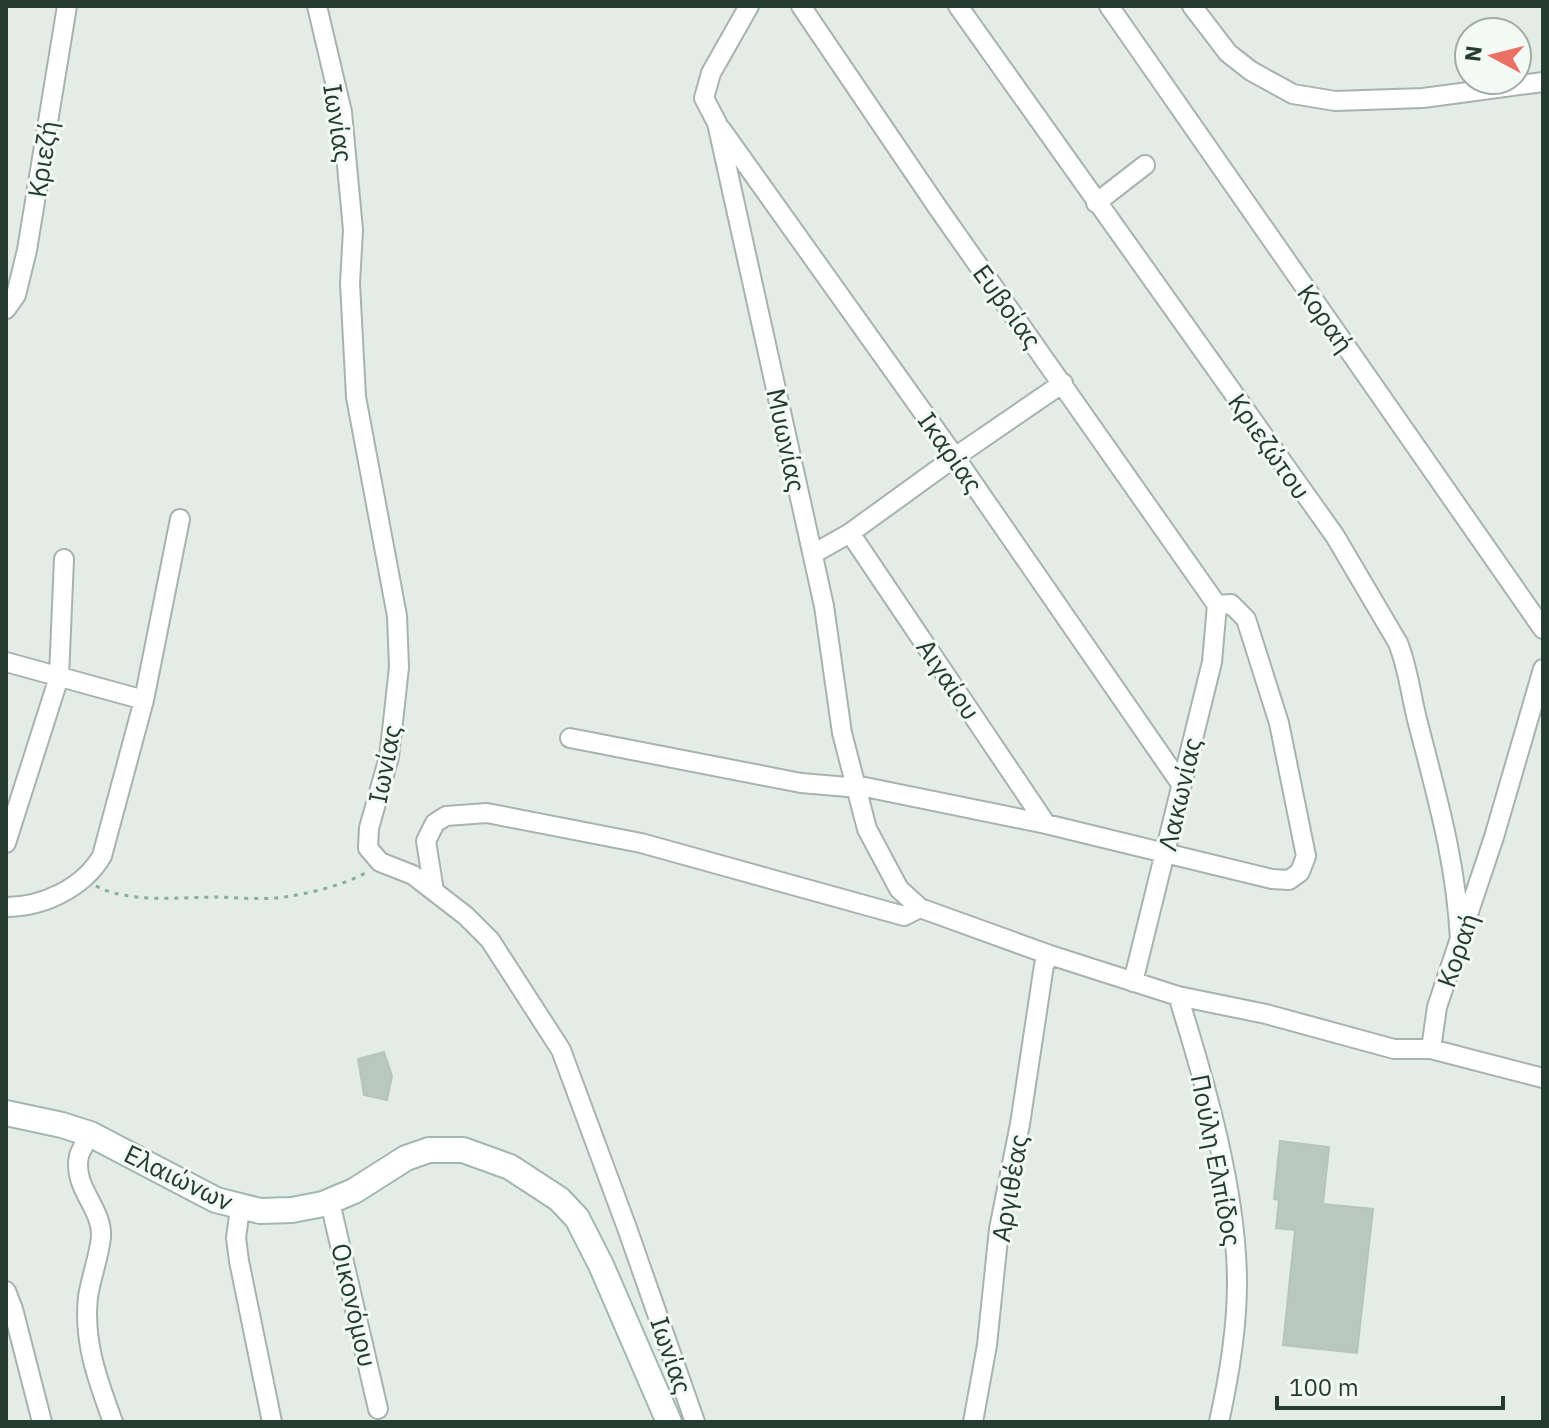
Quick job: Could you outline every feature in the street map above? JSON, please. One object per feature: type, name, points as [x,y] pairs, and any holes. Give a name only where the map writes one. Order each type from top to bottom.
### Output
[{"type":"main road","name":"Ελαιώνων","points":[[6,1113],[90,1134],[206,1195],[240,1208],[272,1211],[330,1202],[354,1191],[406,1158],[438,1149],[479,1154],[528,1177],[559,1199],[577,1218],[601,1265],[669,1422]]},
{"type":"street","name":"Κριεζή","points":[[11,302],[27,250],[67,6]]},
{"type":"street","name":"Ιωνίας","points":[[317,6],[342,112],[353,230],[350,283],[356,397],[397,616],[399,667],[389,757],[369,828],[368,848],[380,862],[413,875],[466,916],[490,940],[561,1050],[695,1422]]},
{"type":"street","name":"Μυωνίας","points":[[749,6],[711,73],[704,98],[717,123],[813,554],[824,606],[842,733],[855,785],[876,849],[899,889],[920,908]]},
{"type":"street","name":"Ευβοίας","points":[[801,6],[938,208],[1217,605]]},
{"type":"street","name":"Κριεζώτου","points":[[958,6],[1335,536],[1398,643],[1405,659],[1418,726],[1447,830],[1460,940]]},
{"type":"street","name":"Κοραή","points":[[1109,6],[1543,629]]},
{"type":"street","points":[[1192,6],[1228,53],[1251,71],[1293,94],[1335,101],[1423,98],[1543,82]]},
{"type":"street","name":"Ικαρίας","points":[[717,123],[955,457],[1181,784]]},
{"type":"street","points":[[1096,203],[1145,165]]},
{"type":"street","points":[[6,278],[11,302]]},
{"type":"street","points":[[813,554],[850,533],[1063,383]]},
{"type":"street","points":[[6,907],[42,902],[86,877],[105,849],[144,700],[180,519]]},
{"type":"street","name":"Αιγαίου","points":[[850,533],[1046,824]]},
{"type":"street","points":[[6,843],[59,677],[64,559]]},
{"type":"street","points":[[570,738],[801,783],[855,785],[1046,824],[1272,879],[1289,880],[1300,872],[1306,856],[1279,723],[1246,619],[1231,604],[1217,605]]},
{"type":"street","name":"Λακωνίας","points":[[1133,982],[1212,662],[1217,605]]},
{"type":"street","points":[[6,662],[144,700]]},
{"type":"street","name":"Κοραή","points":[[1431,1049],[1437,1007],[1494,837],[1543,669]]},
{"type":"street","points":[[434,891],[426,841],[435,823],[446,816],[487,813],[641,843],[904,916],[920,908],[1050,955],[1178,996],[1266,1014],[1394,1049],[1431,1049],[1543,1078]]},
{"type":"street","name":"Αργιθέας","points":[[973,1422],[987,1345],[999,1229],[1020,1124],[1044,965],[1050,955]]},
{"type":"street","name":"Πούλη Ελπίδος","points":[[1178,996],[1213,1122],[1237,1261],[1233,1337],[1219,1422]]},
{"type":"street","points":[[90,1134],[79,1156],[79,1183],[98,1219],[101,1236],[88,1301],[88,1330],[92,1362],[113,1422]]},
{"type":"street","name":"Οικονόμου","points":[[330,1202],[378,1409]]},
{"type":"street","points":[[240,1208],[236,1238],[239,1261],[272,1422]]},
{"type":"street","points":[[6,1291],[42,1422]]},
{"type":"path","points":[[86,877],[99,888],[131,896],[271,898],[300,894],[354,878],[380,862]]},
{"type":"building","points":[[384,1052],[392,1076],[387,1100],[364,1095],[358,1059]]},
{"type":"building","points":[[1280,1141],[1329,1147],[1323,1204],[1373,1209],[1357,1353],[1283,1345],[1295,1230],[1276,1228],[1279,1200],[1274,1199]]}]
